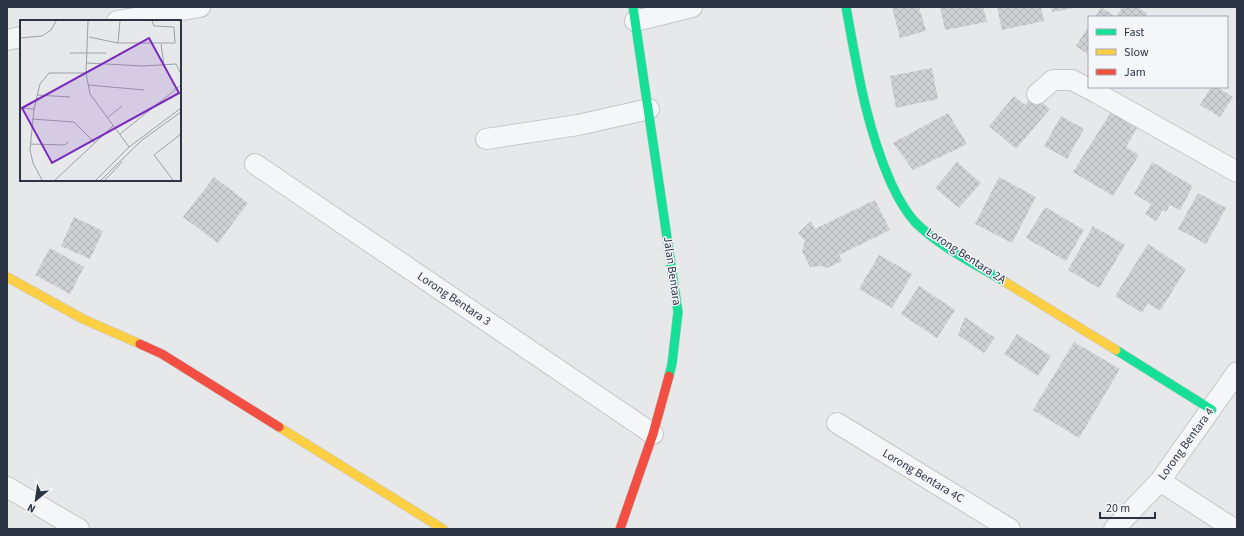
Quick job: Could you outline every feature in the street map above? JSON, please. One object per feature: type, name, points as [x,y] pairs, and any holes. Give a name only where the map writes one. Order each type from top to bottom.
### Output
[{"type":"street","points":[[123,20],[200,7]]},
{"type":"street","points":[[634,14],[692,7]]},
{"type":"street","name":"Lorong Bentara 2A","points":[[846,7],[871,127],[889,178],[910,216],[931,236],[1212,410]]},
{"type":"street","name":"Jalan Bentara","points":[[620,529],[653,434],[672,364],[678,312],[634,14]]},
{"type":"street","points":[[7,40],[20,37]]},
{"type":"street","points":[[1037,94],[1053,80],[1072,80],[1149,121],[1237,172]]},
{"type":"street","points":[[486,138],[578,125],[649,109]]},
{"type":"street","name":"Lorong Bentara 3","points":[[255,164],[653,434]]},
{"type":"street","points":[[7,277],[83,319],[162,354],[443,529]]},
{"type":"street","name":"Lorong Bentara 4","points":[[1114,529],[1160,481],[1212,410],[1237,372]]},
{"type":"street","name":"Lorong Bentara 4C","points":[[837,423],[1010,529]]},
{"type":"street","points":[[1160,481],[1234,529]]},
{"type":"street","points":[[7,487],[79,529]]},
{"type":"building","points":[[892,7],[919,7],[926,31],[900,38]]},
{"type":"building","points":[[940,7],[983,7],[987,22],[945,30]]},
{"type":"building","points":[[997,7],[1041,7],[1044,21],[1002,30]]},
{"type":"building","points":[[1051,7],[1074,7],[1074,8],[1052,12]]},
{"type":"building","points":[[1101,7],[1114,16],[1096,16]]},
{"type":"building","points":[[1122,7],[1137,7],[1147,13],[1145,16],[1117,16]]},
{"type":"building","points":[[1088,28],[1088,54],[1076,46]]},
{"type":"building","points":[[932,68],[938,99],[896,108],[890,76]]},
{"type":"building","points":[[1210,88],[1219,88],[1233,97],[1220,117],[1200,105]]},
{"type":"building","points":[[1033,95],[1050,109],[1016,149],[989,126],[1014,96],[1025,105]]},
{"type":"building","points":[[1111,112],[1137,128],[1126,147],[1139,155],[1113,196],[1073,172]]},
{"type":"building","points":[[948,113],[967,144],[913,170],[893,143]]},
{"type":"building","points":[[1061,116],[1084,129],[1067,159],[1044,146]]},
{"type":"building","points":[[957,162],[981,183],[959,208],[935,188]]},
{"type":"building","points":[[1152,162],[1193,186],[1180,210],[1170,205],[1166,212],[1163,210],[1156,221],[1145,214],[1151,204],[1134,194]]},
{"type":"building","points":[[214,177],[248,203],[218,243],[183,217]]},
{"type":"building","points":[[999,177],[1036,197],[1012,243],[975,224]]},
{"type":"building","points":[[1198,193],[1226,208],[1206,244],[1178,229]]},
{"type":"building","points":[[875,200],[890,230],[839,255],[842,261],[827,268],[822,266],[810,267],[802,251],[805,241],[798,233],[811,221],[815,229]]},
{"type":"building","points":[[1045,207],[1084,230],[1066,261],[1026,238]]},
{"type":"building","points":[[74,217],[103,231],[90,259],[61,246]]},
{"type":"building","points":[[1093,226],[1125,245],[1099,288],[1068,270]]},
{"type":"building","points":[[1148,244],[1186,269],[1160,311],[1148,303],[1142,313],[1115,296]]},
{"type":"building","points":[[50,248],[84,267],[70,294],[35,275]]},
{"type":"building","points":[[879,255],[912,274],[892,308],[859,289]]},
{"type":"building","points":[[919,286],[955,310],[937,338],[901,314]]},
{"type":"building","points":[[965,317],[995,338],[984,353],[958,335]]},
{"type":"building","points":[[1017,334],[1051,356],[1038,376],[1004,354]]},
{"type":"building","points":[[1074,342],[1120,369],[1079,438],[1033,410]]},
{"type":"traffic: fast","points":[[633,7],[678,312],[672,364],[669,376]]},
{"type":"traffic: fast","points":[[846,7],[858,74],[869,119],[882,162],[902,203],[915,222],[935,239],[958,255],[1005,282]]},
{"type":"traffic: fast","points":[[1116,350],[1212,410]]},
{"type":"traffic: slow","points":[[7,277],[83,319],[140,344]]},
{"type":"traffic: slow","points":[[1005,282],[1116,350]]},
{"type":"traffic: slow","points":[[279,427],[443,529]]},
{"type":"traffic: jam","points":[[140,344],[162,354],[279,427]]},
{"type":"traffic: jam","points":[[620,529],[653,434],[669,376]]}]
